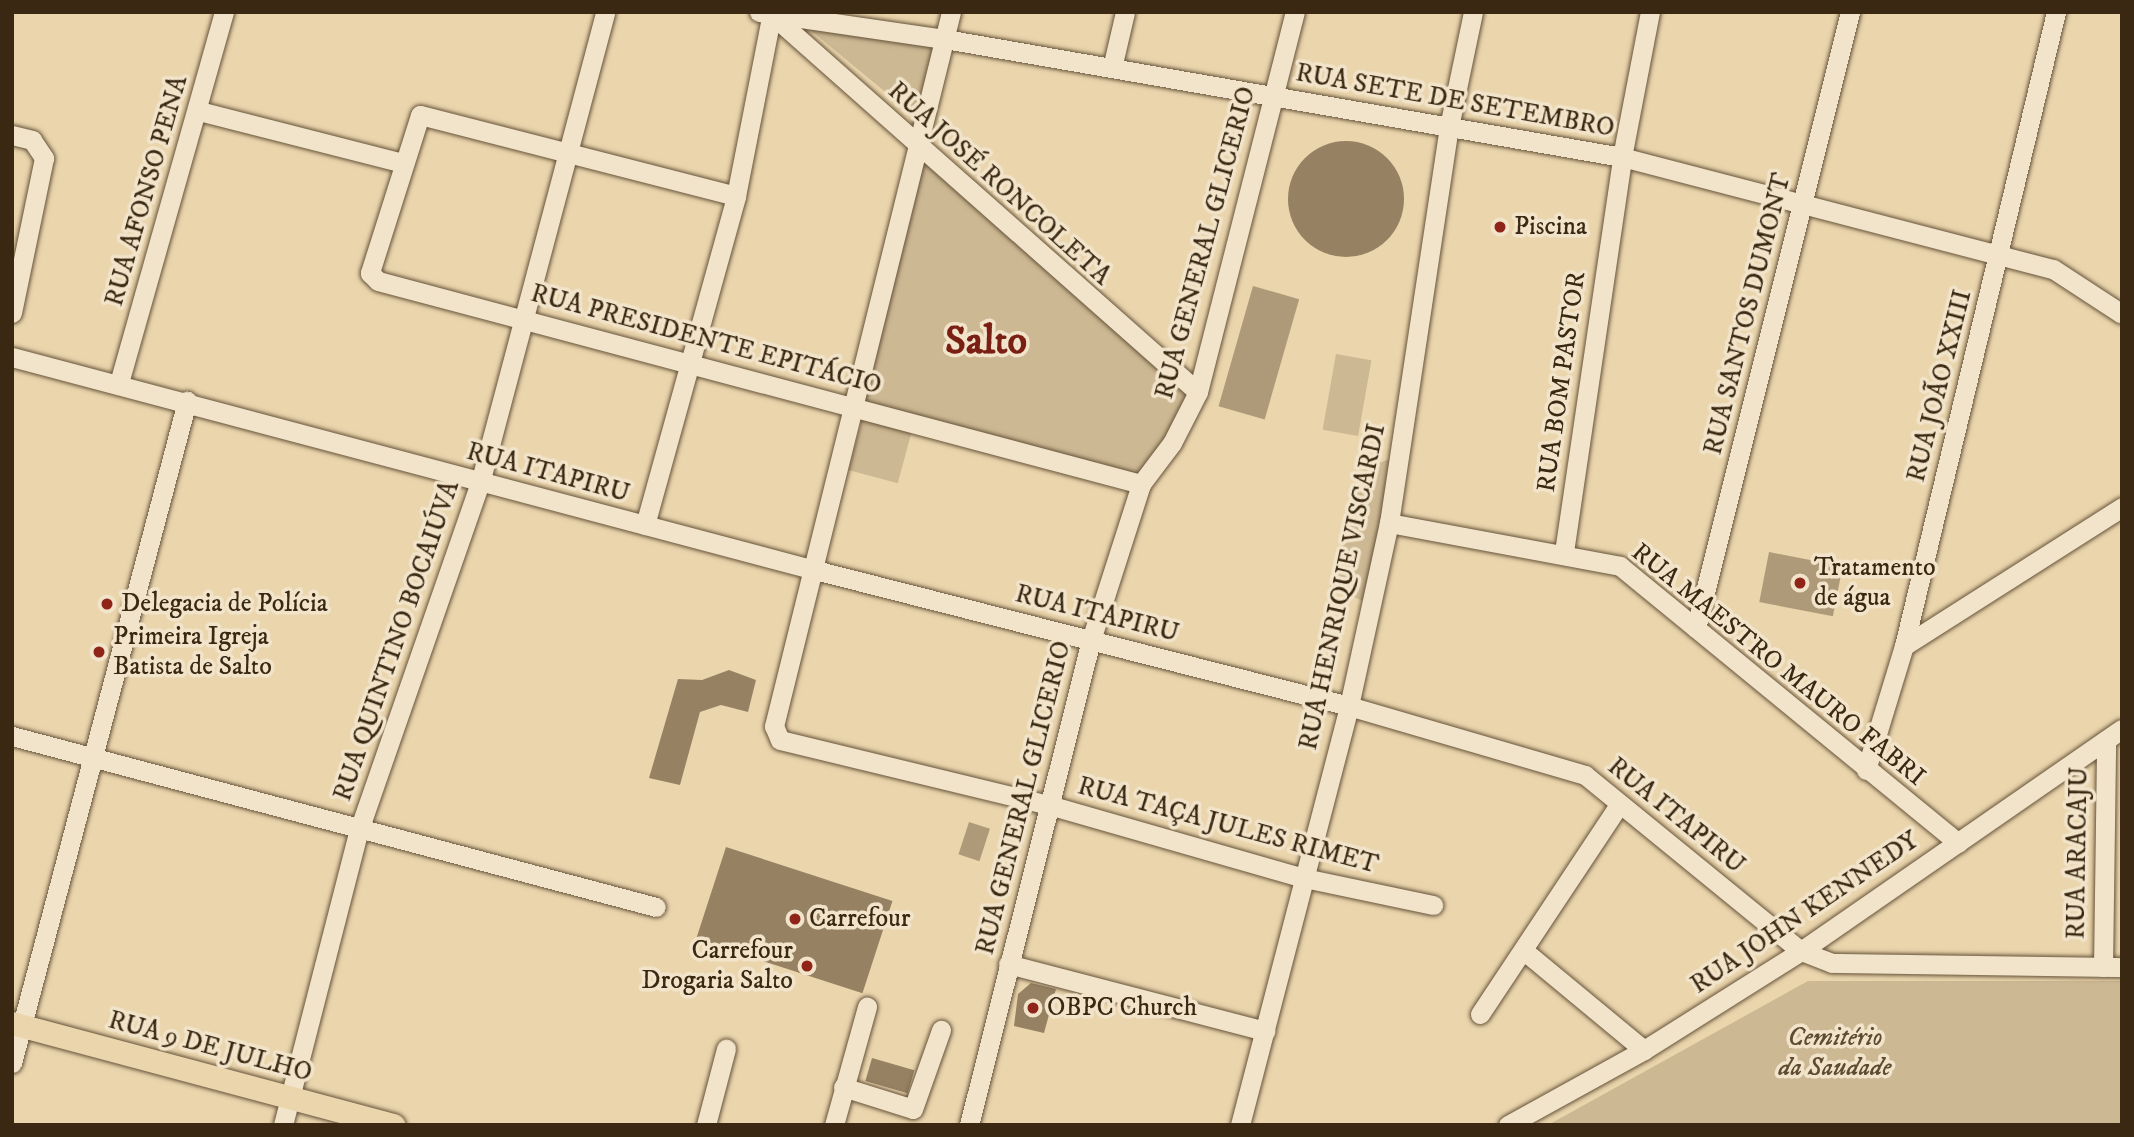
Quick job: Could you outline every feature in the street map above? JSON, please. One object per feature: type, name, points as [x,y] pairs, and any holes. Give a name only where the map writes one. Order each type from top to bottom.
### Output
[{"type":"main road","name":"RUA 9 DE JULHO","points":[[17,1025],[394,1125]]},
{"type":"street","name":"RUA AFONSO PENA","points":[[119,383],[199,111],[224,12]]},
{"type":"street","name":"RUA QUINTINO BOCAIÚVA","points":[[283,1125],[359,830],[480,483],[605,12]]},
{"type":"street","points":[[815,570],[951,12]]},
{"type":"street","points":[[1112,68],[1125,12]]},
{"type":"street","name":"RUA GENERAL GLICERIO","points":[[970,1124],[1091,640],[1141,484],[1172,443],[1198,392],[1295,12]]},
{"type":"street","name":"RUA HENRIQUE VISCARDI","points":[[1240,1125],[1349,706],[1389,523],[1449,127],[1473,12]]},
{"type":"street","name":"RUA BOM PASTOR","points":[[1564,552],[1622,156],[1650,12]]},
{"type":"street","name":"RUA SANTOS DUMONT","points":[[1696,628],[1850,12]]},
{"type":"street","name":"RUA JOÃO XXIII","points":[[1866,771],[1904,646],[2056,12]]},
{"type":"street","points":[[645,525],[736,196],[768,13]]},
{"type":"street","name":"RUA SETE DE SETEMBRO","points":[[768,13],[945,39],[1622,156],[1999,253],[2053,270],[2122,314]]},
{"type":"street","name":"RUA JOSÉ RONCOLETA","points":[[768,13],[1198,392]]},
{"type":"street","points":[[199,111],[403,163],[419,115],[736,196]]},
{"type":"street","points":[[12,135],[32,140],[44,158],[12,313]]},
{"type":"street","name":"RUA PRESIDENTE EPITÁCIO","points":[[403,163],[370,273],[378,281],[522,317],[1141,484]]},
{"type":"street","name":"RUA ITAPIRU","points":[[12,357],[187,401],[480,483],[1349,706],[1585,775],[1618,806],[1801,951],[1832,963],[1857,966],[2112,967]]},
{"type":"street","points":[[12,1063],[17,1025],[92,759],[187,401]]},
{"type":"street","points":[[1904,646],[2122,507]]},
{"type":"street","name":"RUA MAESTRO MAURO FABRI","points":[[1389,523],[1564,552],[1620,566],[1866,771],[1958,843]]},
{"type":"street","name":"RUA TAÇA JULES RIMET","points":[[815,570],[774,726],[785,744],[1049,805],[1304,878],[1433,905]]},
{"type":"street","name":"RUA JOHN KENNEDY","points":[[1508,1125],[1644,1050],[1801,951],[2114,734]]},
{"type":"street","name":"RUA ARACAJU","points":[[2112,967],[2114,734]]},
{"type":"street","points":[[12,736],[656,907]]},
{"type":"street","points":[[1480,1014],[1618,806]]},
{"type":"street","points":[[1523,950],[1644,1050]]},
{"type":"street","points":[[1008,964],[1265,1031]]},
{"type":"street","points":[[834,1125],[867,1007]]},
{"type":"street","points":[[844,1087],[913,1109],[941,1030]]},
{"type":"street","points":[[706,1125],[726,1049]]},
{"type":"green space","points":[[803,24],[937,44],[918,119]]},
{"type":"green space","points":[[918,151],[1195,395],[1139,483],[859,406]]},
{"type":"green space","points":[[1336,354],[1371,360],[1358,436],[1323,430]]},
{"type":"green space","points":[[863,416],[912,429],[898,483],[849,470]]},
{"type":"green space","points":[[1392,458],[1386,507],[1363,601],[1330,587],[1364,469]]},
{"type":"green space","name":"Cemitério da Saudade","points":[[1808,981],[2122,981],[2122,1125],[1548,1125]]},
{"type":"shaded area","points":[[1253,286],[1299,299],[1265,419],[1219,406]]},
{"type":"shaded area","name":"Tratamento de água","points":[[1769,552],[1843,566],[1833,616],[1759,602]]},
{"type":"shaded area","points":[[969,822],[990,829],[979,861],[958,854]]},
{"type":"building","points":[[1346,141],[1368,145],[1387,158],[1400,177],[1404,199],[1400,221],[1387,240],[1368,253],[1346,257],[1324,253],[1305,240],[1292,221],[1288,199],[1292,177],[1305,158],[1324,145]]},
{"type":"building","points":[[729,670],[756,680],[748,712],[721,705],[700,712],[680,785],[649,778],[678,679],[702,680]]},
{"type":"building","name":"Carrefour","points":[[726,847],[892,901],[862,993],[696,939]]},
{"type":"building","name":"OBPC Church","points":[[1031,983],[1056,989],[1044,1033],[1014,1026],[1018,994]]},
{"type":"building","points":[[872,1058],[914,1070],[908,1093],[865,1081]]},
{"type":"place","name":"Piscina","points":[[1500,227]]},
{"type":"place","name":"Tratamento de água","points":[[1800,583]]},
{"type":"place","name":"Delegacia de Polícia","points":[[107,604]]},
{"type":"place","name":"Primeira Igreja Batista de Salto","points":[[99,652]]},
{"type":"place","name":"Carrefour","points":[[795,919]]},
{"type":"place","name":"Carrefour Drogaria Salto","points":[[807,966]]},
{"type":"place","name":"OBPC Church","points":[[1033,1008]]},
{"type":"district","name":"Salto","points":[[986,342]]}]
